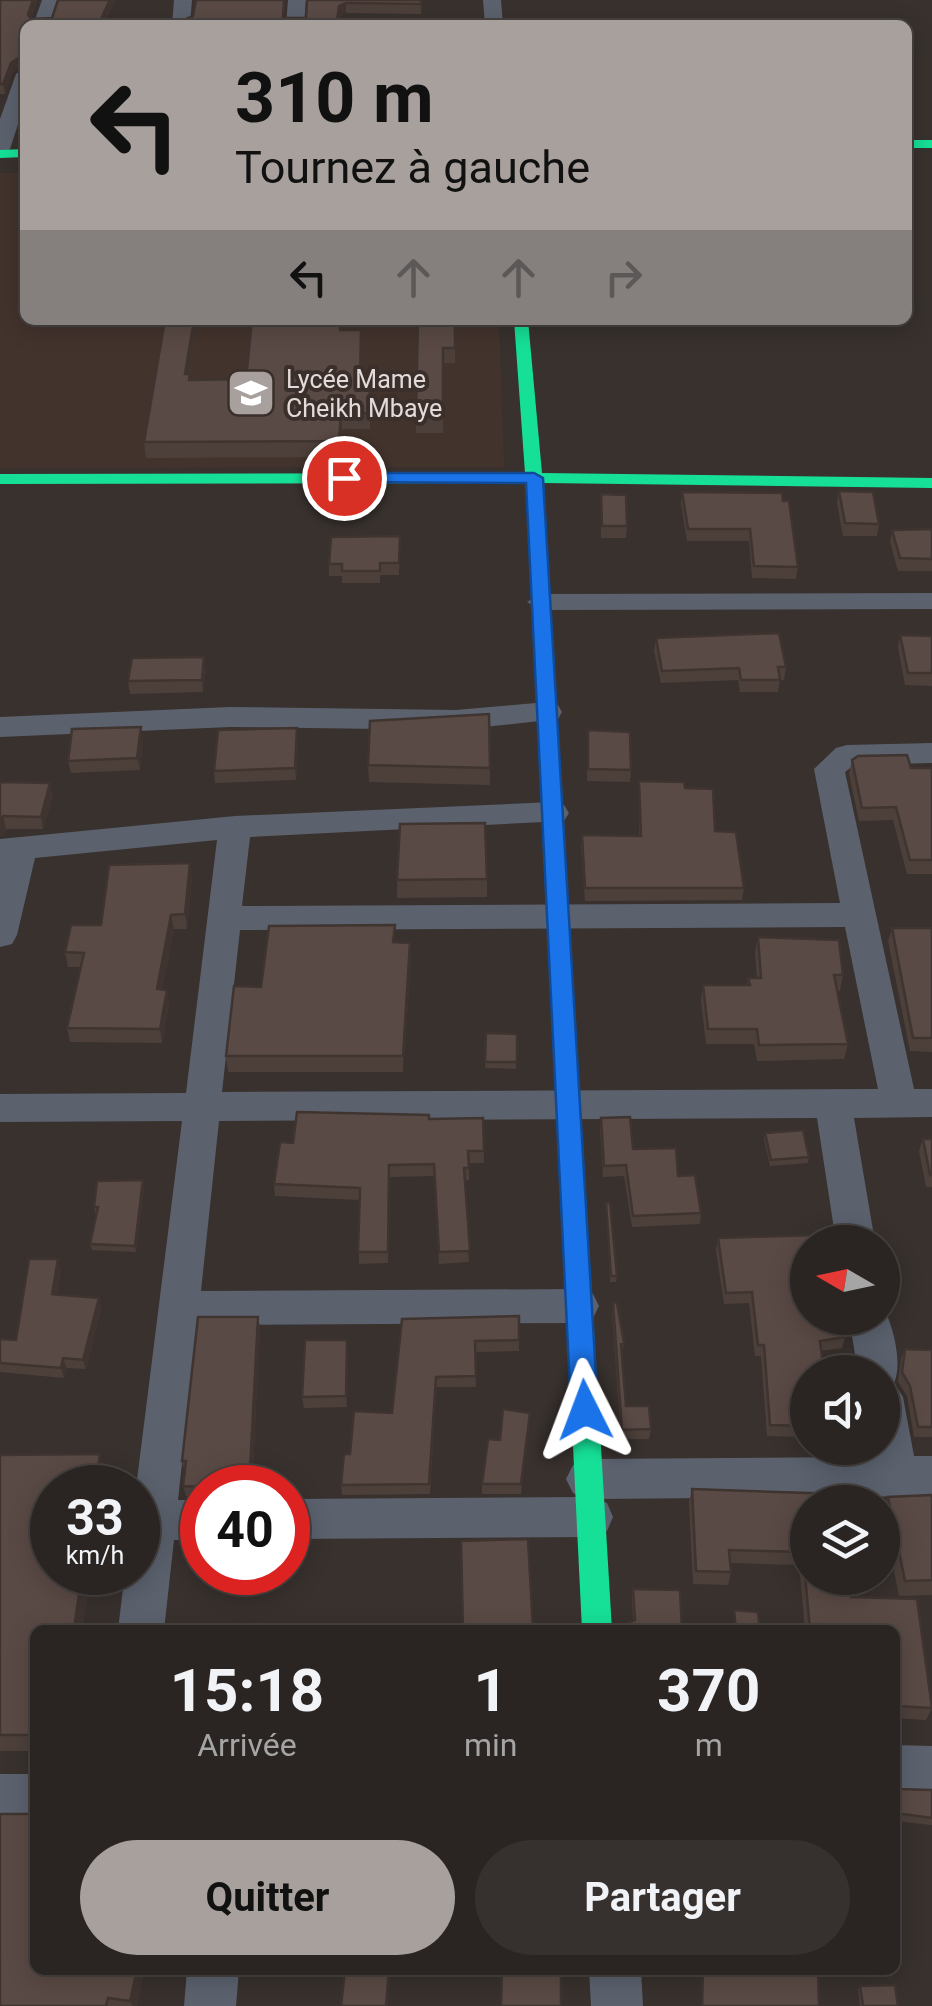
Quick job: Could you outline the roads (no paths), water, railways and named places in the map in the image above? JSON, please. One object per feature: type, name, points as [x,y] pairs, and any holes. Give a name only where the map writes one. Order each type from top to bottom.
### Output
[{"type":"street","points":[[0,151],[20,89]]},
{"type":"street","points":[[521,325],[542,602],[596,1625]]},
{"type":"street","points":[[0,479],[534,478],[932,483]]},
{"type":"street","points":[[542,602],[932,600]]},
{"type":"street","points":[[0,727],[230,718],[456,720],[547,712]]},
{"type":"street","points":[[0,1108],[916,1104],[860,916],[830,768],[847,755],[932,753]]},
{"type":"street","points":[[0,935],[10,850],[235,827],[553,812]]},
{"type":"street","points":[[160,1469],[235,827]]},
{"type":"street","points":[[225,918],[860,916]]},
{"type":"street","points":[[833,1104],[853,1225]]},
{"type":"street","points":[[179,1308],[579,1306]]},
{"type":"street","points":[[310,1518],[914,1477],[900,1442]]},
{"type":"street","points":[[142,1625],[145,1595]]},
{"type":"street","points":[[900,1769],[932,1770]]},
{"type":"street","points":[[0,1798],[30,1798]]},
{"type":"street","points":[[210,2006],[213,1975]]},
{"type":"street","points":[[615,1975],[617,2006]]},
{"type":"place","name":"Lycée Mame Cheikh Mbaye","points":[[251,393]]}]
